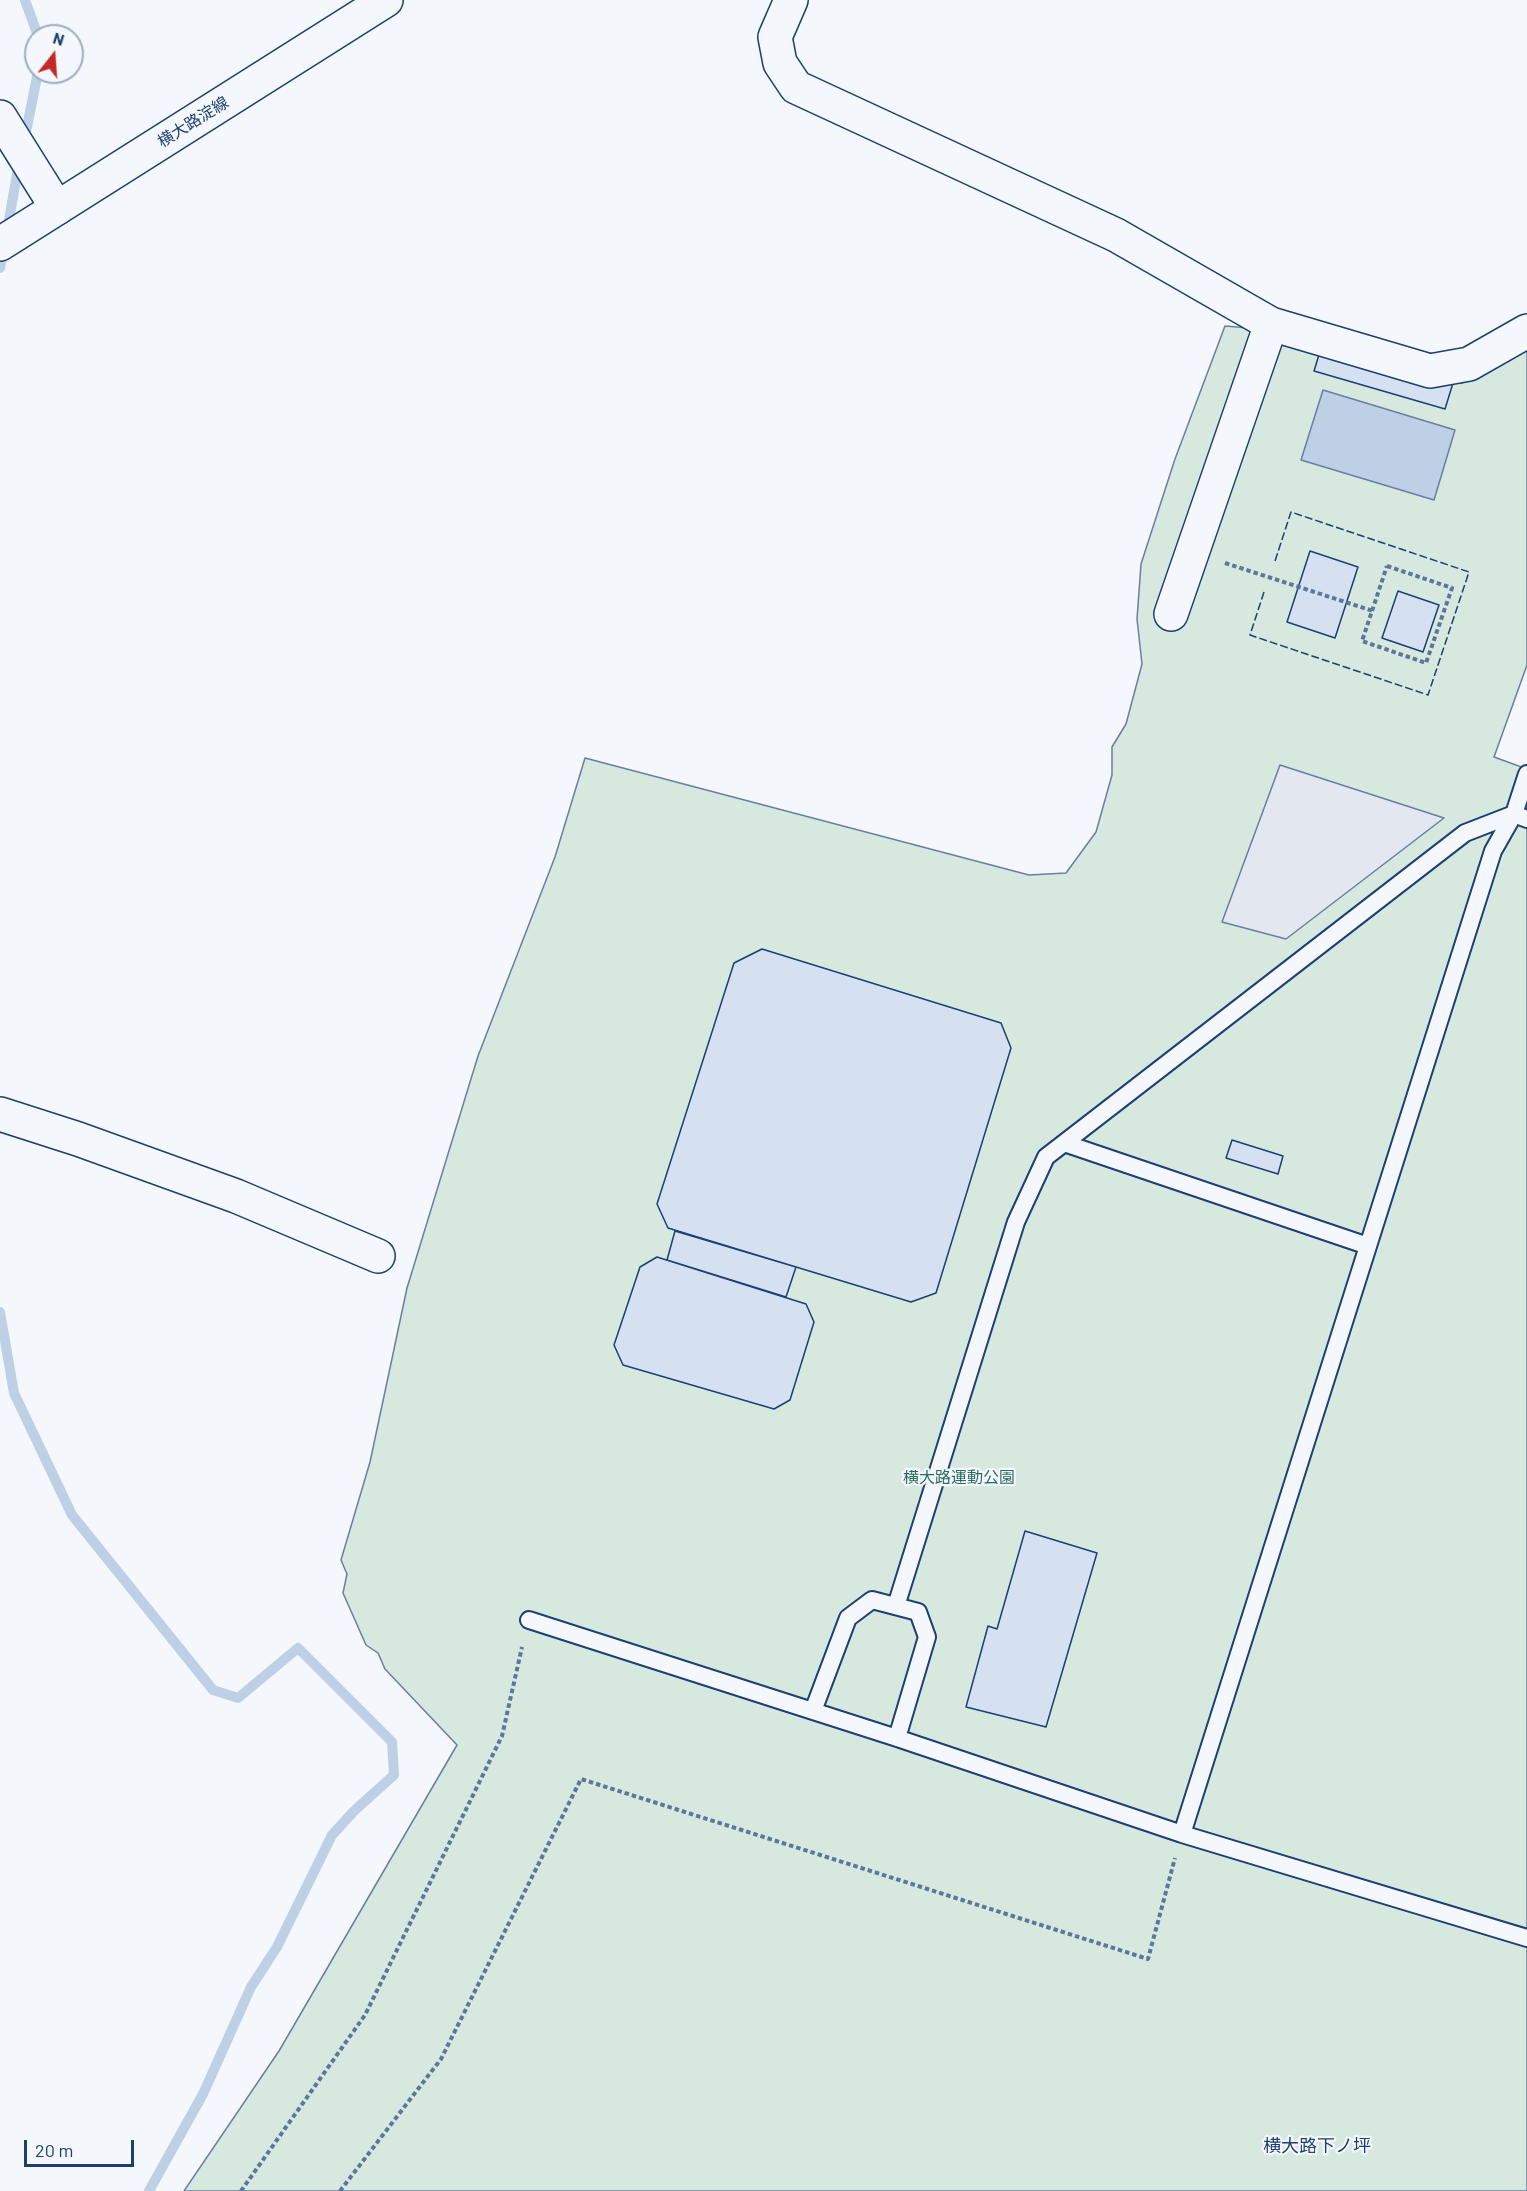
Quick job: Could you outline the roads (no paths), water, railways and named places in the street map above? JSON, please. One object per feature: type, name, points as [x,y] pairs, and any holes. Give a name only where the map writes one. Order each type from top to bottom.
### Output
[{"type":"street","name":"横大路淀線","points":[[0,244],[386,0]]},
{"type":"street","points":[[791,0],[775,37],[780,63],[796,87],[1116,235],[1271,324],[1430,371],[1469,364],[1527,331]]},
{"type":"street","points":[[0,117],[57,208]]},
{"type":"street","points":[[1171,614],[1271,324]]},
{"type":"street","points":[[0,1114],[78,1139],[236,1196],[378,1256]]},
{"type":"lane","points":[[1182,1834],[1493,851],[1520,817],[1527,774]]},
{"type":"lane","points":[[896,1606],[1016,1222],[1046,1157],[1465,833],[1520,817]]},
{"type":"lane","points":[[1064,1143],[1368,1246]]},
{"type":"lane","points":[[813,1711],[848,1618],[872,1600],[918,1612],[927,1637],[897,1738]]},
{"type":"lane","points":[[529,1620],[897,1738],[1182,1834],[1527,1938]]},
{"type":"water","points":[[1323,390],[1455,430],[1434,500],[1301,460]]},
{"type":"waterway","points":[[25,0],[34,24]]},
{"type":"waterway","points":[[24,142],[36,84]]},
{"type":"waterway","points":[[7,231],[19,163]]},
{"type":"waterway","points":[[0,268],[4,246]]},
{"type":"waterway","points":[[0,1312],[14,1393],[72,1515],[213,1690],[238,1698],[298,1648],[392,1742],[394,1775],[354,1811],[332,1835],[277,1947],[251,1987],[203,2094],[149,2191]]},
{"type":"district","name":"横大路下ノ坪","points":[[1317,2146]]},
{"type":"park label","name":"横大路運動公園","points":[[959,1478]]}]
